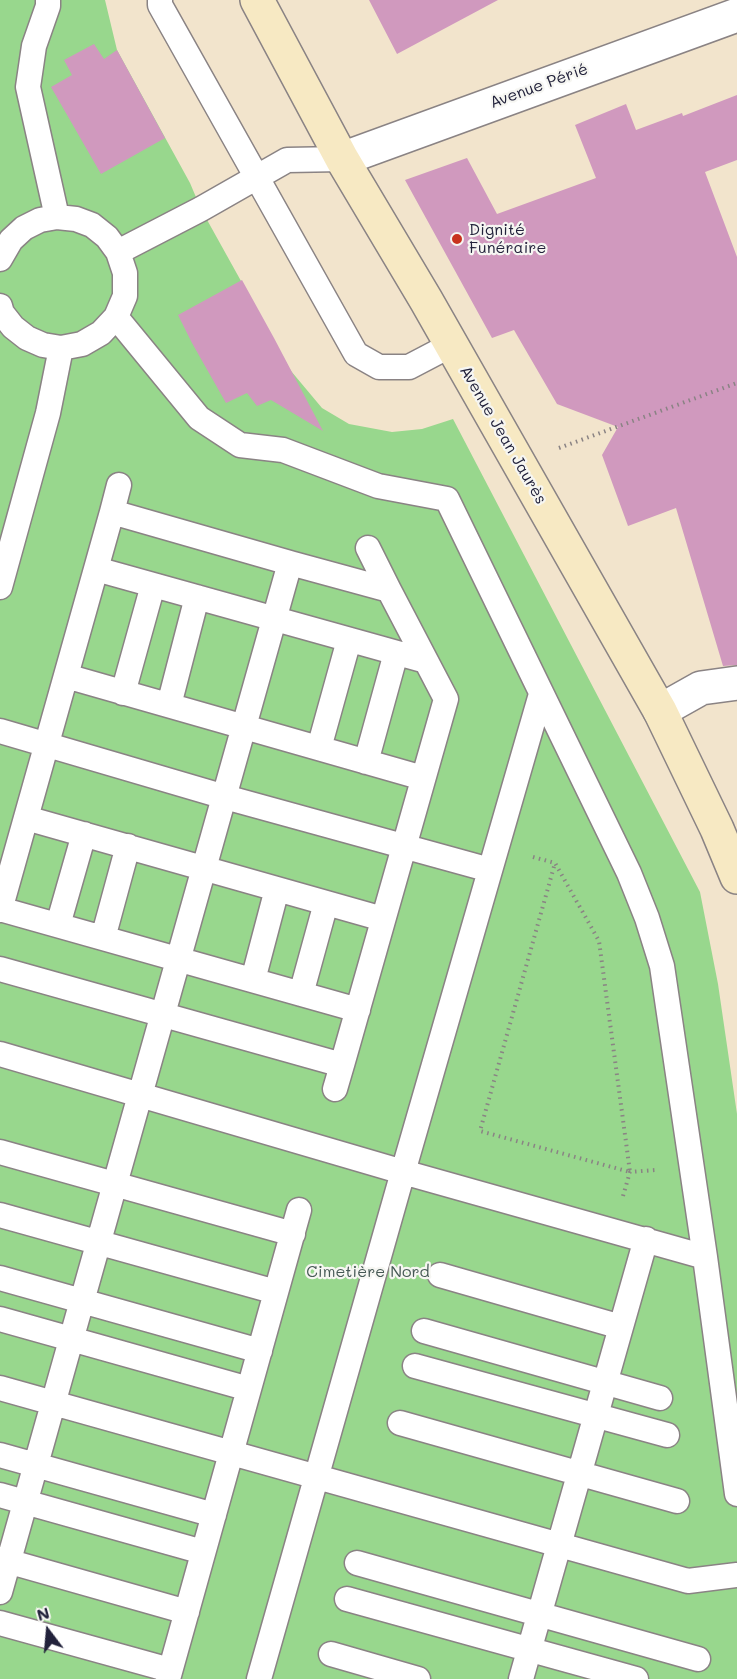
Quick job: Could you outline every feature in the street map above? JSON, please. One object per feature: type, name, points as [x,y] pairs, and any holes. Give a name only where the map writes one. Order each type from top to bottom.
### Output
[{"type":"street","name":"Avenue Jean Jaurès","points":[[257,0],[342,159],[660,711],[717,829],[737,877]]},
{"type":"street","name":"Avenue Périé","points":[[342,159],[737,15]]},
{"type":"street","points":[[660,711],[701,688],[737,683]]},
{"type":"lane","points":[[48,0],[34,46],[28,87],[57,217]]},
{"type":"lane","points":[[160,0],[160,5],[356,354],[379,367],[409,367],[451,345]]},
{"type":"lane","points":[[118,252],[201,209],[287,160],[342,159]]},
{"type":"lane","points":[[1,255],[11,240],[24,228],[40,220],[57,217],[76,219],[92,225],[107,237],[118,252],[125,273],[125,296],[116,317],[101,333],[82,344],[61,348],[43,345],[27,338],[13,327],[1,311]]},
{"type":"lane","points":[[116,317],[199,418],[240,445],[283,450],[378,486],[447,499],[628,873],[647,918],[662,966],[737,1494]]},
{"type":"lane","points":[[0,587],[48,413],[61,348]]},
{"type":"lane","points":[[119,485],[0,909],[358,1010]]},
{"type":"lane","points":[[112,512],[389,590]]},
{"type":"lane","points":[[335,1089],[446,699],[368,548]]},
{"type":"lane","points":[[0,1592],[4,1560],[26,1502],[290,563]]},
{"type":"lane","points":[[96,569],[426,661]]},
{"type":"lane","points":[[123,693],[153,585]]},
{"type":"lane","points":[[169,705],[197,597]]},
{"type":"lane","points":[[319,748],[348,640]]},
{"type":"lane","points":[[366,762],[396,653]]},
{"type":"lane","points":[[66,676],[423,778]]},
{"type":"lane","points":[[259,1679],[541,694]]},
{"type":"lane","points":[[0,731],[225,797],[490,870]]},
{"type":"lane","points":[[26,818],[383,919]]},
{"type":"lane","points":[[58,925],[84,834]]},
{"type":"lane","points":[[103,938],[128,846]]},
{"type":"lane","points":[[253,980],[277,889]]},
{"type":"lane","points":[[302,994],[326,903]]},
{"type":"lane","points":[[0,969],[342,1065]]},
{"type":"lane","points":[[0,1054],[403,1172],[705,1257]]},
{"type":"lane","points":[[0,1152],[293,1234]]},
{"type":"lane","points":[[0,1623],[169,1675],[299,1210]]},
{"type":"lane","points":[[0,1215],[276,1292]]},
{"type":"lane","points":[[521,1679],[646,1239]]},
{"type":"lane","points":[[440,1275],[621,1327]]},
{"type":"lane","points":[[0,1278],[260,1351]]},
{"type":"lane","points":[[0,1319],[249,1389]]},
{"type":"lane","points":[[424,1331],[660,1398]]},
{"type":"lane","points":[[415,1366],[667,1435]]},
{"type":"lane","points":[[0,1388],[688,1581],[737,1575]]},
{"type":"lane","points":[[399,1423],[677,1501]]},
{"type":"lane","points":[[0,1455],[214,1515]]},
{"type":"lane","points":[[0,1495],[203,1552]]},
{"type":"lane","points":[[4,1560],[187,1612]]},
{"type":"lane","points":[[357,1563],[698,1659]]},
{"type":"lane","points":[[347,1599],[636,1679]]},
{"type":"lane","points":[[331,1654],[418,1679]]},
{"type":"path","points":[[552,450],[737,383]]},
{"type":"path","points":[[613,1230],[630,1172],[599,941],[555,863],[480,1131],[630,1172],[691,1167]]},
{"type":"green space","name":"Cimetière Nord","points":[[0,0],[105,0],[117,50],[190,183],[201,209],[291,371],[322,408],[349,424],[392,432],[422,429],[453,419],[700,892],[718,984],[737,1114],[737,1679],[0,1679]]},
{"type":"building","points":[[369,0],[498,0],[397,54]]},
{"type":"building","points":[[94,44],[104,59],[117,50],[165,138],[101,174],[51,87],[72,75],[64,60]]},
{"type":"building","points":[[737,95],[737,160],[705,172],[737,257],[737,665],[723,666],[676,508],[628,526],[602,455],[618,427],[557,404],[514,330],[492,338],[405,180],[467,158],[497,214],[596,178],[575,125],[626,104],[636,130],[682,113],[683,116]]},
{"type":"building","points":[[242,280],[323,431],[271,400],[257,406],[247,393],[226,403],[192,343],[178,315]]},
{"type":"place","name":"Dignité Funéraire","points":[[457,239]]}]
